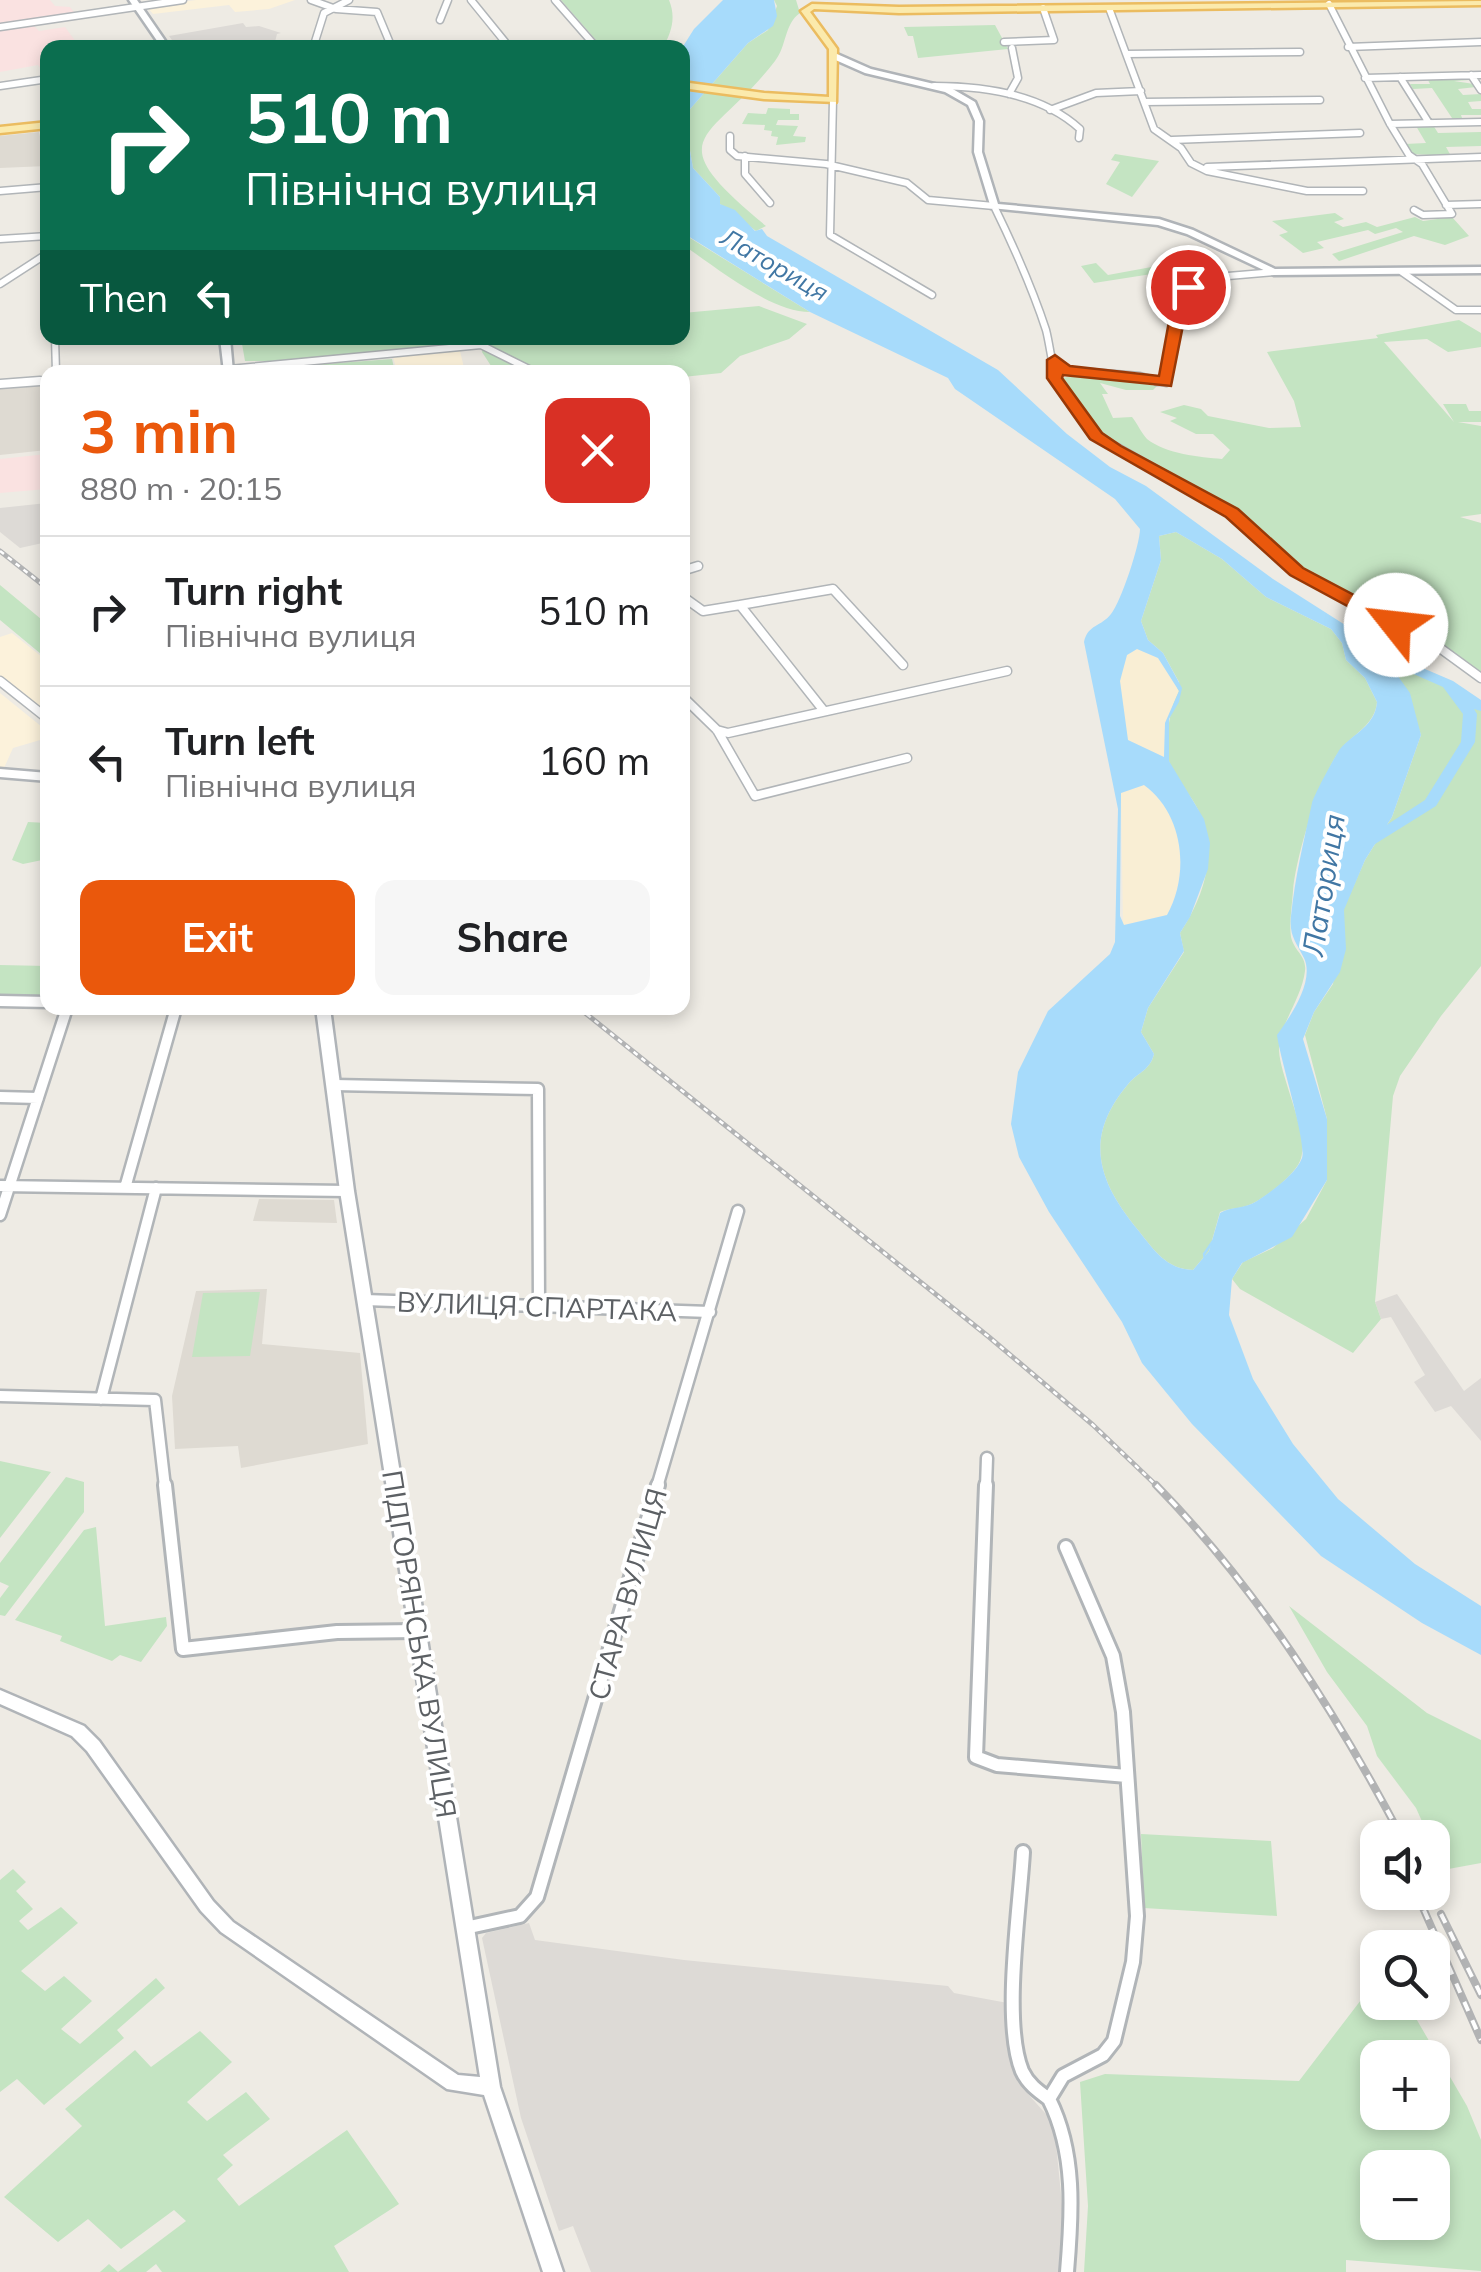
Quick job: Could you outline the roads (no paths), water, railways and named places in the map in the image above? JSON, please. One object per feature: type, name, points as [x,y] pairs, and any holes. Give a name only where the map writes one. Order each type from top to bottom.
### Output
[{"type":"main road","points":[[135,3],[160,40]]},
{"type":"main road","points":[[690,85],[764,96],[833,100],[833,49],[812,9],[849,4],[1043,8],[1108,4],[1481,3]]},
{"type":"main road","points":[[834,56],[881,75],[934,86],[965,98],[977,112],[978,152],[994,206],[1160,222],[1274,272],[1481,270]]},
{"type":"main road","points":[[0,130],[40,126]]},
{"type":"main road","points":[[0,774],[40,776]]},
{"type":"main road","name":"ПІДГОРЯНСЬКА ВУЛИЦЯ","points":[[324,1015],[347,1191],[491,2087],[553,2272]]},
{"type":"main road","points":[[0,1697],[78,1731],[93,1746],[206,1906],[227,1926],[454,2083],[491,2087]]},
{"type":"street","points":[[0,27],[135,3],[182,0]]},
{"type":"street","points":[[311,0],[332,8],[377,12],[389,40]]},
{"type":"street","points":[[315,40],[322,17],[349,0]]},
{"type":"street","points":[[440,20],[448,0]]},
{"type":"street","points":[[471,0],[504,40]]},
{"type":"street","points":[[556,0],[590,40]]},
{"type":"street","points":[[1322,2],[1408,154],[1417,160],[1452,214],[1423,215],[1414,210]]},
{"type":"street","points":[[1108,4],[1154,129],[1171,140],[1197,167],[1314,192],[1364,191]]},
{"type":"street","points":[[1004,42],[1054,40],[1043,8]]},
{"type":"street","points":[[1348,47],[1481,42]]},
{"type":"street","points":[[1009,94],[1014,90],[1019,70],[1012,48]]},
{"type":"street","points":[[1127,54],[1300,52]]},
{"type":"street","points":[[1471,75],[1481,90]]},
{"type":"street","points":[[1365,78],[1481,75]]},
{"type":"street","points":[[1400,77],[1429,123]]},
{"type":"street","points":[[0,86],[40,80]]},
{"type":"street","points":[[934,86],[966,86],[1009,94],[1076,124],[1079,138]]},
{"type":"street","points":[[1050,110],[1096,93],[1141,91]]},
{"type":"street","points":[[833,100],[830,235],[932,295]]},
{"type":"street","points":[[1144,102],[1320,100]]},
{"type":"street","points":[[1390,124],[1481,122]]},
{"type":"street","points":[[1171,140],[1360,133]]},
{"type":"street","points":[[730,136],[732,153],[831,165],[902,181],[928,200],[994,206],[1021,256],[1055,360],[1054,378],[1096,436],[1232,513],[1296,572],[1353,601],[1371,615],[1422,636],[1481,678]]},
{"type":"street","points":[[745,156],[745,174],[770,202]]},
{"type":"street","points":[[1197,167],[1481,157]]},
{"type":"street","points":[[898,166],[902,181]]},
{"type":"street","points":[[0,191],[40,187]]},
{"type":"street","points":[[1446,205],[1481,204]]},
{"type":"street","points":[[0,239],[40,236]]},
{"type":"street","points":[[2,281],[40,257]]},
{"type":"street","points":[[1055,360],[1065,370],[1140,376],[1166,383],[1182,290],[1228,276],[1274,272]]},
{"type":"street","points":[[1402,272],[1448,306],[1467,312],[1481,310]]},
{"type":"street","points":[[282,365],[457,345]]},
{"type":"street","points":[[488,345],[523,365]]},
{"type":"street","points":[[0,384],[40,381]]},
{"type":"street","points":[[690,568],[698,566]]},
{"type":"street","points":[[690,602],[703,611],[833,589],[903,665]]},
{"type":"street","points":[[740,605],[824,712]]},
{"type":"street","points":[[717,730],[728,732],[1007,671]]},
{"type":"street","points":[[0,681],[40,713]]},
{"type":"street","points":[[690,704],[717,730],[755,796],[907,758]]},
{"type":"street","points":[[0,1001],[40,1002]]},
{"type":"street","points":[[0,1215],[4,1186],[65,1015]]},
{"type":"street","points":[[125,1188],[174,1015]]},
{"type":"street","points":[[334,1084],[538,1089],[540,1305]]},
{"type":"street","points":[[0,1098],[38,1098]]},
{"type":"street","points":[[4,1186],[347,1191]]},
{"type":"street","points":[[101,1399],[156,1188]]},
{"type":"street","name":"СТАРА ВУЛИЦЯ","points":[[465,1928],[520,1916],[537,1897],[738,1212]]},
{"type":"street","name":"ВУЛИЦЯ СПАРТАКА","points":[[364,1300],[710,1312]]},
{"type":"street","points":[[0,1396],[156,1400],[183,1649],[337,1632],[417,1631]]},
{"type":"street","points":[[987,1458],[976,1757],[997,1765],[1127,1776]]},
{"type":"street","points":[[1048,2099],[1063,2076],[1103,2055],[1114,2041],[1133,1962],[1136,1916],[1122,1712],[1113,1656],[1066,1548]]},
{"type":"street","points":[[1023,1852],[1018,1983],[1020,2065],[1030,2086],[1048,2099],[1059,2116],[1069,2179],[1067,2272]]},
{"type":"water","points":[[723,0],[774,0],[777,16],[773,26],[748,43],[690,109],[687,40]]},
{"type":"water","points":[[690,151],[693,168],[720,197],[720,204],[735,210],[755,231],[762,229],[767,236],[998,370],[1067,434],[1110,467],[1146,486],[1273,579],[1375,644],[1410,693],[1421,735],[1392,817],[1365,860],[1344,910],[1346,949],[1340,972],[1314,1012],[1303,1039],[1327,1119],[1327,1180],[1292,1237],[1242,1263],[1232,1279],[1229,1315],[1253,1379],[1293,1444],[1338,1499],[1415,1564],[1481,1606],[1481,1655],[1422,1623],[1321,1556],[1192,1424],[1142,1363],[1122,1322],[1049,1212],[1019,1157],[1011,1124],[1018,1072],[1048,1011],[1110,954],[1115,942],[1118,809],[1084,642],[1088,632],[1115,608],[1140,529],[1115,499],[955,389],[948,378],[810,312],[690,237]],"holes":[[[1176,532],[1222,559],[1266,597],[1331,629],[1342,643],[1346,660],[1365,678],[1377,702],[1368,723],[1340,749],[1314,799],[1295,887],[1291,929],[1307,967],[1306,977],[1300,998],[1277,1035],[1301,1136],[1302,1158],[1289,1176],[1263,1197],[1220,1213],[1209,1251],[1193,1270],[1168,1262],[1150,1245],[1113,1194],[1101,1158],[1105,1122],[1114,1103],[1154,1054],[1141,1032],[1148,1008],[1184,951],[1180,933],[1208,869],[1210,843],[1204,819],[1169,761],[1169,719],[1182,688],[1163,653],[1148,640],[1141,621],[1161,560],[1159,536]],[[1137,649],[1158,658],[1179,691],[1165,723],[1164,757],[1128,740],[1120,681],[1127,655]],[[1144,785],[1168,812],[1175,828],[1179,881],[1167,915],[1124,925],[1120,916],[1121,793]]]},
{"type":"waterway","points":[[1362,646],[1448,684],[1481,707]]},
{"type":"waterway","points":[[1367,844],[1431,803],[1468,742],[1470,714],[1453,688]]},
{"type":"waterway","name":"Латориця","points":[[1205,1260],[1204,1254],[1213,1241]]},
{"type":"railway","points":[[0,551],[40,583]]},
{"type":"railway","points":[[588,1015],[989,1337],[1093,1425],[1157,1486]]},
{"type":"railway","points":[[1157,1486],[1228,1566],[1292,1652],[1392,1820]]},
{"type":"railway","points":[[1424,1910],[1481,2040]]},
{"type":"railway","points":[[1441,1914],[1481,1995]]}]
